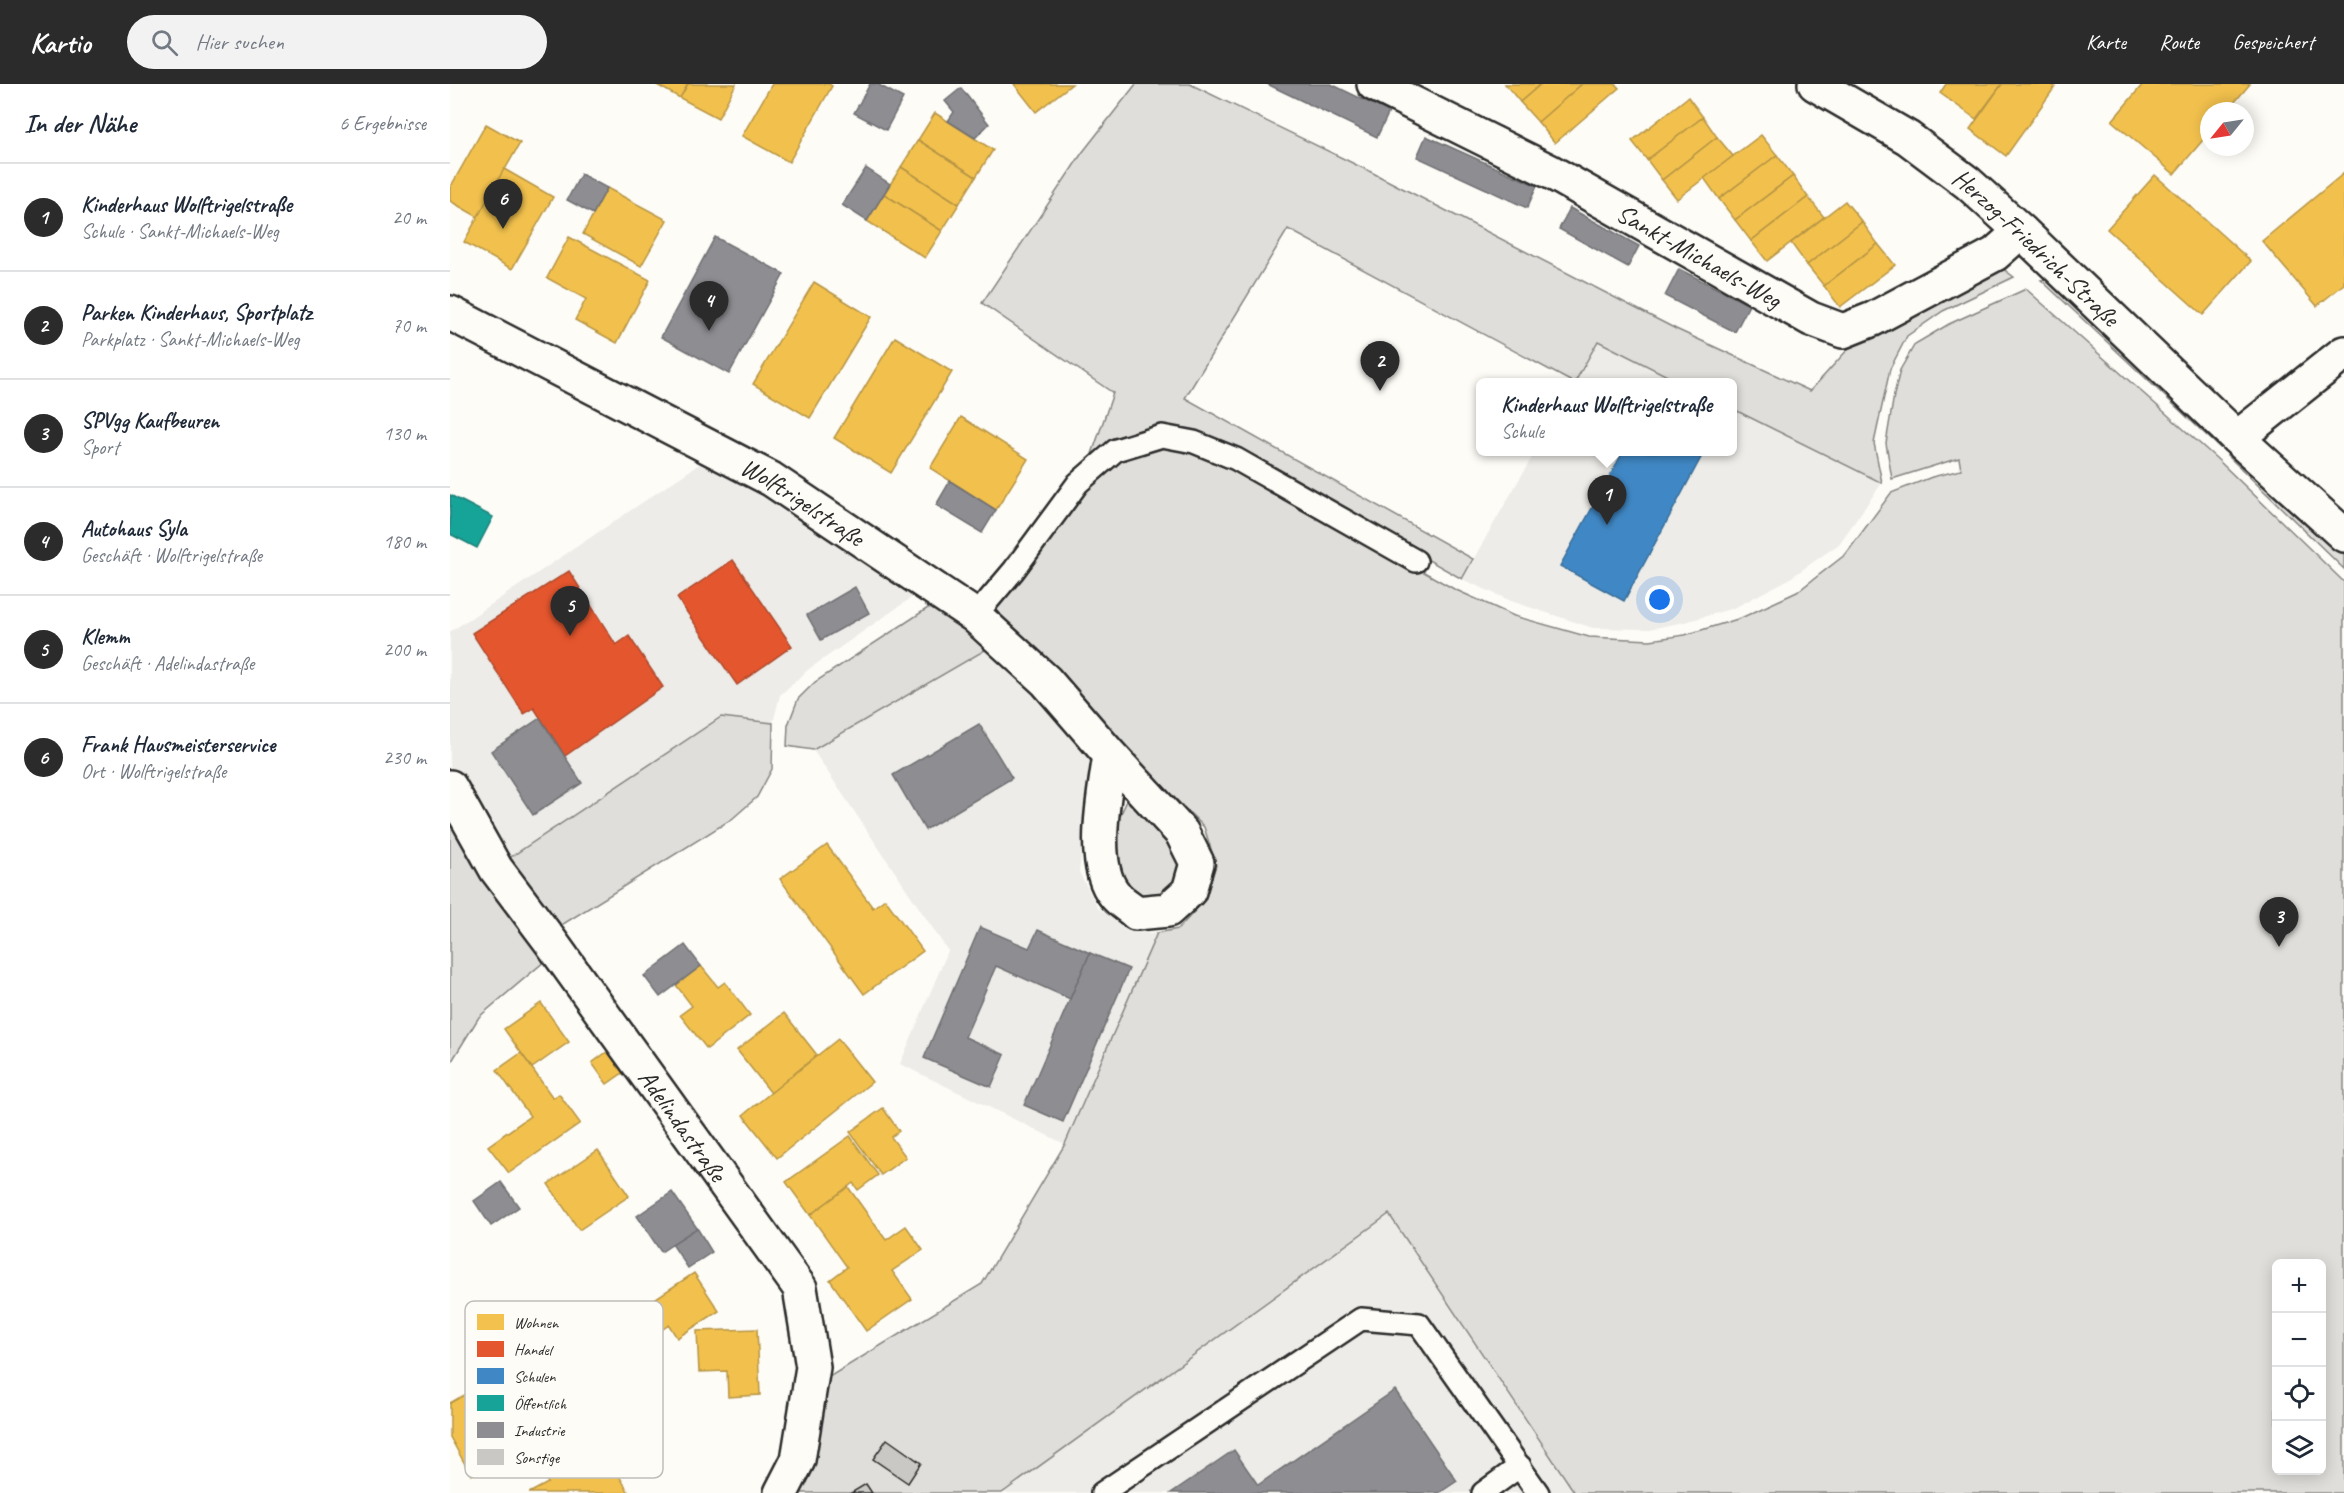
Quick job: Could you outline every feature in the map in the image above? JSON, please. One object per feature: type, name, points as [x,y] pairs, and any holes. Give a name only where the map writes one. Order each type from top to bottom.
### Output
[{"type":"street","name":"Sankt-Michaels-Weg","points":[[1374,84],[1551,172],[1811,319],[1843,331],[1873,319],[1995,254],[2021,231]]},
{"type":"street","name":"Herzog-Friedrich-Straße","points":[[1815,84],[1908,138],[1968,183],[2236,438],[2344,536]]},
{"type":"street","name":"Wolftrigelstraße","points":[[450,313],[771,479],[975,616],[1046,681],[1110,755]]},
{"type":"street","points":[[2236,438],[2344,353]]},
{"type":"street","name":"Adelindastraße","points":[[450,787],[496,869],[586,989],[800,1288],[813,1367],[798,1460],[781,1493]]},
{"type":"lane","points":[[975,616],[1014,570],[1078,483],[1116,450],[1162,436],[1194,442],[1236,459],[1416,561]]},
{"type":"lane","points":[[1102,1493],[1361,1319],[1419,1324],[1538,1493]]},
{"type":"lane","points":[[1483,1493],[1520,1466]]},
{"type":"shaded area","points":[[1136,84],[1190,84],[1371,172],[1676,329],[1810,391],[1859,337],[1995,263],[2014,277],[1943,311],[1907,336],[1890,369],[1874,443],[1882,483],[1737,411],[1737,378],[1671,378],[1598,341],[1577,378],[1565,378],[1288,229],[1185,398],[1473,559],[1462,579],[1238,452],[1110,442],[1092,454],[1113,393],[982,303],[1082,153]]},
{"type":"shaded area","points":[[2051,278],[2227,441],[2220,448],[2041,280]]},
{"type":"shaded area","points":[[2026,289],[2216,458],[2344,582],[2344,1493],[1575,1493],[1389,1214],[1002,1493],[792,1493],[819,1383],[982,1284],[1065,1144],[1157,933],[1178,929],[1205,900],[1216,865],[1204,827],[989,614],[1082,490],[1120,459],[1161,444],[1193,449],[1235,465],[1454,589],[1514,616],[1589,637],[1650,640],[1685,635],[1741,618],[1797,592],[1846,554],[1891,493],[1932,477],[1961,470],[1959,458],[1892,479],[1886,443],[1894,395],[1900,370],[1915,344],[1949,324]]},
{"type":"shaded area","points":[[1598,340],[1670,378],[1577,378]]},
{"type":"shaded area","points":[[1737,411],[1882,483],[1839,544],[1789,579],[1734,608],[1685,622],[1649,629],[1593,628],[1511,601],[1462,579],[1533,456],[1737,456]]},
{"type":"shaded area","points":[[2233,448],[2344,554],[2344,569],[2227,455]]},
{"type":"shaded area","points":[[704,461],[766,491],[924,589],[809,669],[780,695],[773,723],[721,717],[502,863],[450,767],[450,632]]},
{"type":"shaded area","points":[[934,604],[987,649],[813,750],[787,746],[788,725],[798,699],[815,682]]},
{"type":"shaded area","points":[[987,649],[1037,692],[1093,759],[1079,872],[1098,908],[1129,932],[1157,933],[1065,1144],[900,1064],[948,951],[813,750]]},
{"type":"shaded area","points":[[721,717],[773,723],[772,769],[757,797],[732,819],[552,931],[502,863]]},
{"type":"shaded area","points":[[1127,801],[1156,825],[1180,857],[1182,868],[1180,880],[1163,897],[1141,897],[1124,887],[1111,834]]},
{"type":"shaded area","points":[[450,806],[552,955],[479,1017],[450,1064]]},
{"type":"shaded area","points":[[1389,1214],[1575,1493],[1002,1493]]},
{"type":"building: Wohnen","points":[[655,84],[688,84],[680,98]]},
{"type":"building: Wohnen","points":[[688,84],[736,84],[718,118],[680,98]]},
{"type":"building: Wohnen","points":[[772,84],[829,84],[832,86],[789,162],[742,136]]},
{"type":"building: Wohnen","points":[[1014,84],[1072,84],[1036,112]]},
{"type":"building: Wohnen","points":[[1505,84],[1541,84],[1520,102]]},
{"type":"building: Wohnen","points":[[1541,84],[1582,84],[1538,122],[1520,102]]},
{"type":"building: Wohnen","points":[[1582,84],[1615,84],[1619,88],[1555,143],[1538,122]]},
{"type":"building: Wohnen","points":[[1946,84],[2002,84],[1976,119],[1940,93]]},
{"type":"building: Wohnen","points":[[2002,84],[2051,84],[2055,87],[2006,156],[1970,129]]},
{"type":"building: Wohnen","points":[[2143,84],[2250,84],[2235,102],[2200,102],[2200,144],[2174,174],[2112,121]]},
{"type":"building: Wohnen","points":[[1688,97],[1703,117],[1647,160],[1632,141]]},
{"type":"building: Wohnen","points":[[935,113],[993,150],[976,177],[918,140]]},
{"type":"building: Wohnen","points":[[1703,117],[1717,137],[1662,180],[1647,160]]},
{"type":"building: Wohnen","points":[[486,124],[520,143],[478,217],[450,201],[450,188]]},
{"type":"building: Wohnen","points":[[1761,135],[1777,155],[1719,199],[1704,178]]},
{"type":"building: Wohnen","points":[[1717,137],[1733,156],[1677,199],[1662,180]]},
{"type":"building: Wohnen","points":[[918,140],[976,177],[959,204],[901,167]]},
{"type":"building: Wohnen","points":[[1777,155],[1793,176],[1735,220],[1719,199]]},
{"type":"building: Wohnen","points":[[901,167],[959,204],[942,231],[884,194]]},
{"type":"building: Wohnen","points":[[504,169],[553,197],[512,269],[464,242]]},
{"type":"building: Wohnen","points":[[2344,173],[2344,284],[2317,306],[2262,241]]},
{"type":"building: Wohnen","points":[[2155,175],[2251,261],[2203,315],[2107,229]]},
{"type":"building: Wohnen","points":[[1793,176],[1808,197],[1751,241],[1735,220]]},
{"type":"building: Wohnen","points":[[607,188],[667,220],[641,266],[583,234]]},
{"type":"building: Wohnen","points":[[884,194],[942,231],[925,258],[867,221]]},
{"type":"building: Wohnen","points":[[1808,197],[1824,217],[1767,261],[1751,241]]},
{"type":"building: Wohnen","points":[[1845,201],[1862,222],[1807,265],[1791,243]]},
{"type":"building: Wohnen","points":[[1862,222],[1878,244],[1824,286],[1807,265]]},
{"type":"building: Wohnen","points":[[569,237],[650,280],[617,343],[575,320],[586,299],[547,278]]},
{"type":"building: Wohnen","points":[[1878,244],[1895,265],[1840,307],[1824,286]]},
{"type":"building: Wohnen","points":[[814,282],[871,317],[810,418],[753,384]]},
{"type":"building: Wohnen","points":[[895,337],[952,372],[891,473],[834,438]]},
{"type":"building: Wohnen","points":[[961,417],[1028,459],[996,510],[930,468]]},
{"type":"building: Wohnen","points":[[827,845],[873,908],[885,899],[923,951],[864,994],[780,879]]},
{"type":"building: Wohnen","points":[[701,966],[718,987],[725,982],[750,1015],[707,1049],[680,1015],[692,1006],[676,985]]},
{"type":"building: Wohnen","points":[[541,1003],[569,1042],[532,1068],[504,1029]]},
{"type":"building: Wohnen","points":[[784,1013],[817,1055],[771,1093],[737,1050]]},
{"type":"building: Wohnen","points":[[838,1039],[872,1082],[777,1158],[743,1115]]},
{"type":"building: Wohnen","points":[[608,1051],[624,1072],[607,1084],[592,1063]]},
{"type":"building: Wohnen","points":[[521,1053],[553,1098],[559,1094],[580,1123],[509,1173],[488,1146],[530,1116],[497,1070]]},
{"type":"building: Wohnen","points":[[883,1108],[899,1131],[891,1137],[906,1157],[881,1175],[850,1132]]},
{"type":"building: Wohnen","points":[[850,1136],[878,1175],[858,1190],[853,1183],[810,1215],[786,1182]]},
{"type":"building: Wohnen","points":[[598,1150],[629,1196],[579,1230],[548,1184]]},
{"type":"building: Wohnen","points":[[848,1187],[886,1240],[906,1226],[923,1250],[892,1271],[912,1299],[866,1331],[830,1280],[847,1267],[810,1215]]},
{"type":"building: Wohnen","points":[[694,1273],[719,1311],[677,1338],[669,1325],[663,1329],[663,1301],[651,1301]]},
{"type":"building: Wohnen","points":[[757,1329],[760,1395],[728,1397],[727,1371],[699,1372],[697,1331]]},
{"type":"building: Wohnen","points":[[465,1394],[465,1464],[450,1437],[450,1403]]},
{"type":"building: Wohnen","points":[[545,1478],[620,1478],[629,1493],[529,1493],[548,1483]]},
{"type":"building: Handel","points":[[733,560],[792,646],[737,685],[677,598]]},
{"type":"building: Handel","points":[[569,571],[616,645],[629,636],[663,687],[565,756],[534,708],[524,714],[472,633]]},
{"type":"building: Schulen","points":[[1621,456],[1702,456],[1624,601],[1560,566]]},
{"type":"building: Öffentlich","points":[[450,495],[493,517],[477,548],[450,534]]},
{"type":"building: Industrie","points":[[870,84],[877,84],[903,98],[886,130],[854,113]]},
{"type":"building: Industrie","points":[[1267,84],[1331,84],[1389,112],[1377,137]]},
{"type":"building: Industrie","points":[[961,88],[989,124],[975,138],[948,121],[954,112],[945,101]]},
{"type":"building: Industrie","points":[[1426,136],[1537,186],[1527,208],[1417,157]]},
{"type":"building: Industrie","points":[[866,168],[890,184],[867,221],[842,205]]},
{"type":"building: Industrie","points":[[581,174],[607,188],[593,214],[567,200]]},
{"type":"building: Industrie","points":[[1570,208],[1639,246],[1628,267],[1559,229]]},
{"type":"building: Industrie","points":[[715,237],[784,274],[729,374],[661,337]]},
{"type":"building: Industrie","points":[[1679,269],[1749,305],[1735,332],[1665,296]]},
{"type":"building: Industrie","points":[[950,481],[996,510],[982,533],[936,505]]},
{"type":"building: Industrie","points":[[855,587],[869,613],[821,640],[807,615]]},
{"type":"building: Industrie","points":[[540,718],[582,783],[533,815],[491,751]]},
{"type":"building: Industrie","points":[[979,724],[1012,778],[925,830],[893,775]]},
{"type":"building: Industrie","points":[[980,927],[1029,948],[1038,930],[1090,953],[1070,999],[996,966],[965,1037],[1005,1055],[991,1087],[924,1058]]},
{"type":"building: Industrie","points":[[685,945],[701,966],[660,997],[644,976]]},
{"type":"building: Industrie","points":[[1090,953],[1129,969],[1063,1122],[1024,1105]]},
{"type":"building: Industrie","points":[[501,1182],[519,1207],[491,1226],[474,1201]]},
{"type":"building: Industrie","points":[[672,1192],[697,1228],[661,1252],[637,1216]]},
{"type":"building: Industrie","points":[[697,1228],[712,1252],[688,1268],[672,1244]]},
{"type":"building: Industrie","points":[[1395,1390],[1457,1481],[1439,1493],[1171,1493],[1234,1450],[1258,1485]]},
{"type":"building: Sonstige","points":[[887,1439],[921,1463],[908,1483],[873,1459]]},
{"type":"building: Sonstige","points":[[866,1484],[872,1493],[851,1493]]},
{"type":"place","name":"Frank Hausmeisterservice","points":[[503,229]]},
{"type":"place","name":"Autohaus Syla","points":[[709,331]]},
{"type":"place","name":"Parken Kinderhaus, Sportplatz","points":[[1380,391]]},
{"type":"place","name":"Kinderhaus Wolftrigelstraße","points":[[1607,525]]},
{"type":"place","name":"Klemm","points":[[570,636]]},
{"type":"place","name":"SPVgg Kaufbeuren","points":[[2279,947]]}]
